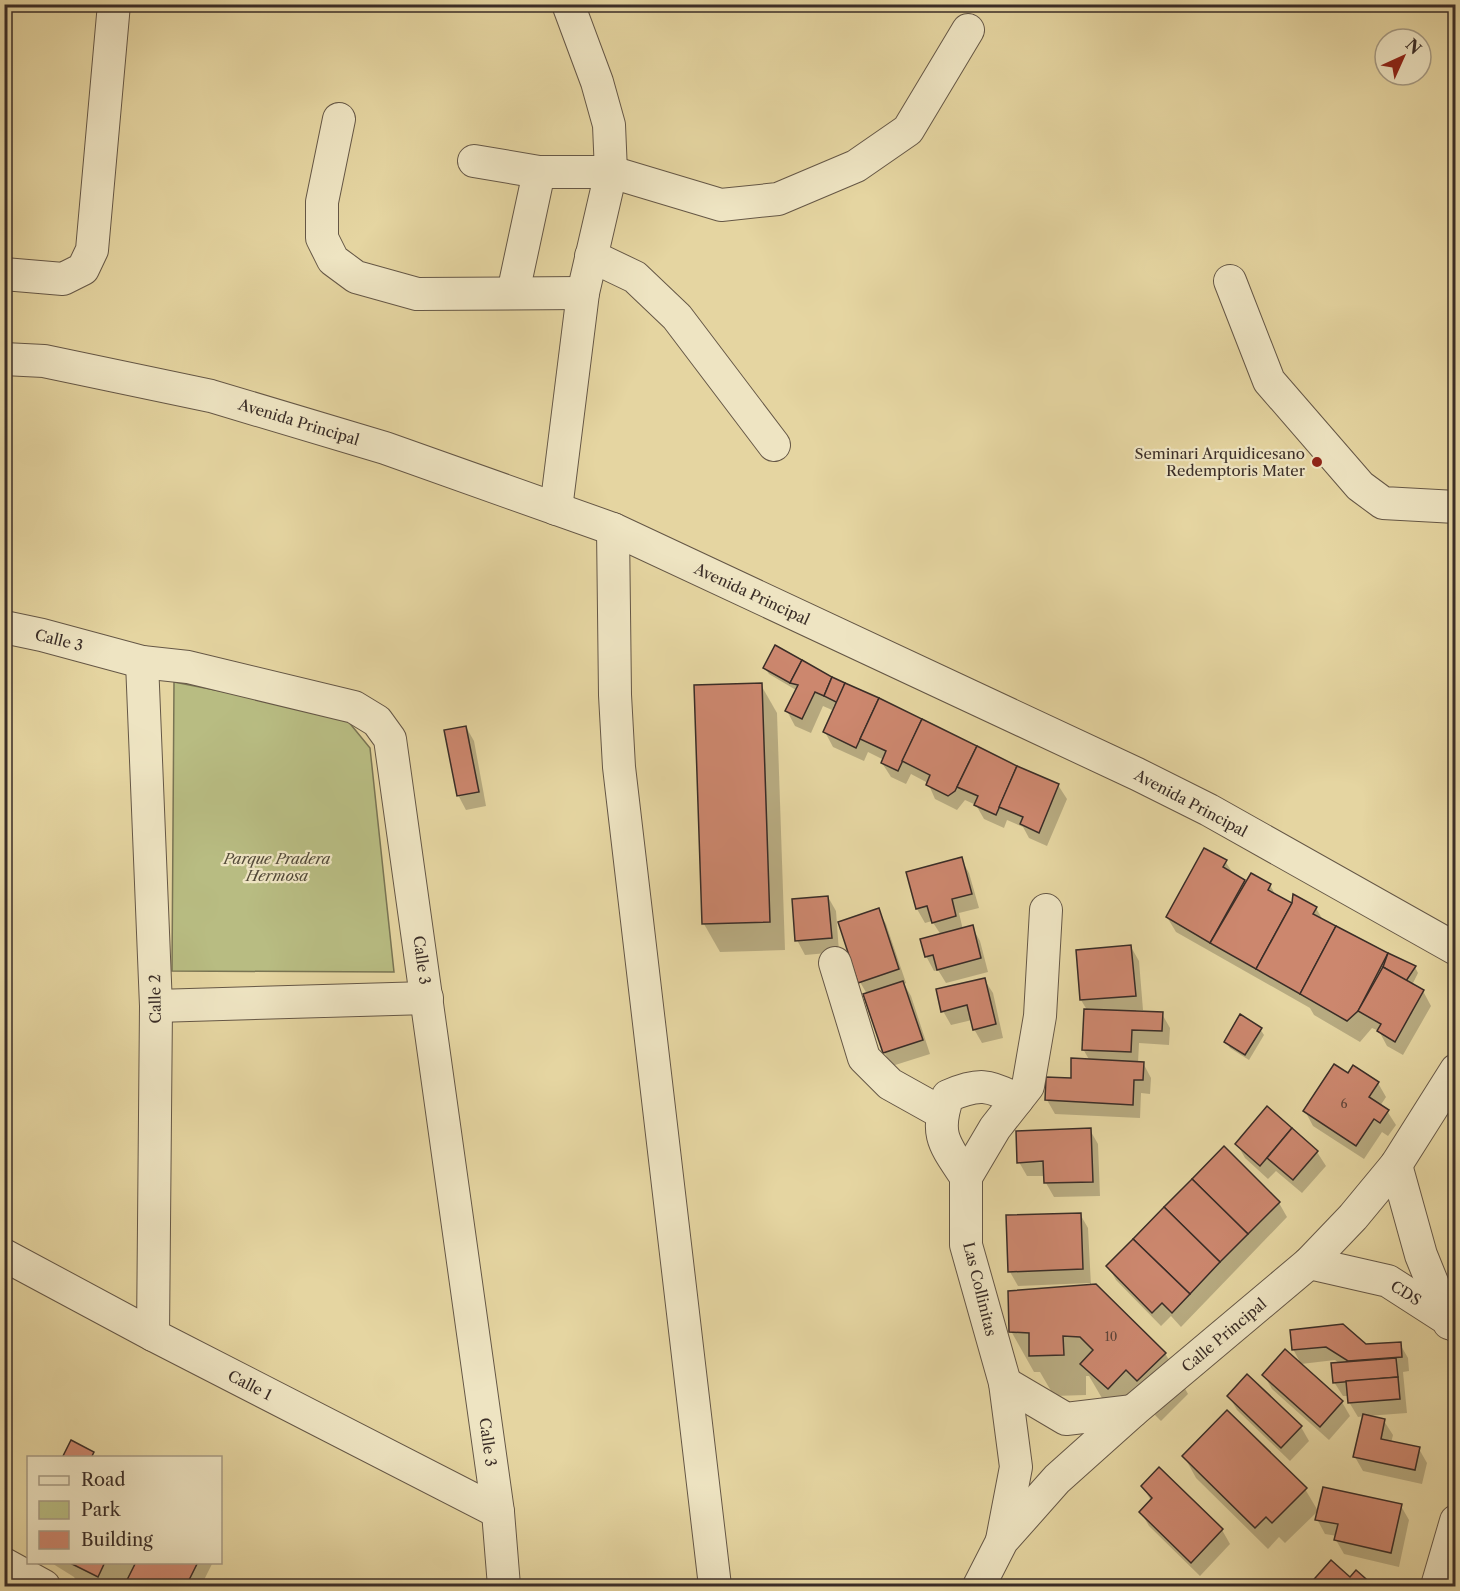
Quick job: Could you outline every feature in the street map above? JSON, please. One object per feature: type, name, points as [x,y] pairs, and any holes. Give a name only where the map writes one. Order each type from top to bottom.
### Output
[{"type":"street","points":[[4,274],[63,279],[83,269],[92,250],[114,4]]},
{"type":"street","points":[[556,509],[583,293],[611,172],[609,124],[576,8]]},
{"type":"street","points":[[474,161],[539,172],[611,172],[722,205],[777,198],[856,166],[908,130],[968,30]]},
{"type":"street","points":[[339,118],[322,202],[322,238],[333,260],[356,278],[417,294],[583,293]]},
{"type":"street","points":[[513,293],[539,172]]},
{"type":"street","points":[[591,256],[635,277],[677,317],[774,445]]},
{"type":"street","points":[[1230,281],[1269,381],[1360,486],[1383,503],[1455,507]]},
{"type":"street","name":"Avenida Principal","points":[[4,359],[44,361],[211,396],[385,448],[613,529],[1137,774],[1209,810],[1455,949]]},
{"type":"street","points":[[613,529],[615,695],[619,767],[715,1587]]},
{"type":"street","name":"Calle 3","points":[[4,627],[142,662],[188,667],[354,707],[377,721],[390,739],[498,1512],[504,1587]]},
{"type":"street","name":"Calle 2","points":[[142,662],[156,1005],[153,1335]]},
{"type":"street","points":[[1017,1100],[997,1088],[969,1086],[948,1096],[942,1113],[943,1142],[966,1177],[995,1128],[1017,1100],[1028,1086],[1040,1016],[1046,910]]},
{"type":"street","points":[[835,963],[864,1058],[890,1084],[942,1113]]},
{"type":"street","points":[[156,1005],[427,998]]},
{"type":"street","name":"Calle Principal","points":[[979,1587],[1002,1541],[1057,1479],[1133,1411],[1309,1263],[1353,1217],[1396,1166],[1455,1070]]},
{"type":"street","points":[[1396,1166],[1421,1255],[1452,1327]]},
{"type":"street","name":"Las Collinitas","points":[[966,1177],[966,1245],[1005,1383],[1016,1467],[1002,1541]]},
{"type":"street","name":"Calle 1","points":[[4,1255],[153,1335],[498,1512]]},
{"type":"street","name":"CDS","points":[[1309,1263],[1388,1281],[1452,1327]]},
{"type":"street","points":[[1005,1383],[1066,1419],[1133,1411]]},
{"type":"street","points":[[1437,1587],[1455,1521]]},
{"type":"street","points":[[4,1564],[44,1587]]},
{"type":"green space","name":"Parque Pradera Hermosa","points":[[174,682],[343,715],[370,748],[394,972],[172,971]]},
{"type":"building","points":[[775,645],[802,660],[790,683],[763,668]]},
{"type":"building","points":[[802,660],[832,677],[824,696],[815,692],[802,719],[785,711],[798,685],[790,683]]},
{"type":"building","points":[[832,677],[845,683],[838,703],[824,696]]},
{"type":"building","points":[[762,683],[770,922],[702,924],[694,685]]},
{"type":"building","points":[[845,683],[879,698],[856,748],[823,732]]},
{"type":"building","points":[[879,698],[922,719],[898,771],[881,763],[886,751],[860,739]]},
{"type":"building","points":[[922,719],[977,746],[955,791],[948,796],[926,785],[930,775],[902,761]]},
{"type":"building","points":[[466,726],[479,792],[457,796],[444,730]]},
{"type":"building","points":[[977,746],[1017,766],[996,815],[974,805],[978,796],[957,787]]},
{"type":"building","points":[[1017,766],[1059,784],[1039,833],[1020,824],[1023,817],[999,807]]},
{"type":"building","points":[[1204,848],[1227,860],[1223,867],[1245,880],[1210,943],[1166,917]]},
{"type":"building","points":[[962,857],[972,894],[952,899],[956,916],[932,923],[927,906],[916,909],[906,872]]},
{"type":"building","points":[[1251,873],[1271,884],[1268,890],[1292,903],[1256,969],[1210,943]]},
{"type":"building","points":[[1293,894],[1317,907],[1313,914],[1336,926],[1300,994],[1256,969],[1292,903]]},
{"type":"building","points":[[828,896],[832,938],[795,941],[792,899]]},
{"type":"building","points":[[879,908],[899,969],[858,983],[838,922]]},
{"type":"building","points":[[973,925],[981,958],[937,970],[933,955],[925,957],[920,939]]},
{"type":"building","points":[[1336,926],[1388,953],[1358,1011],[1347,1021],[1300,994]]},
{"type":"building","points":[[1131,945],[1136,996],[1080,1000],[1076,950]]},
{"type":"building","points":[[1388,953],[1416,966],[1406,981],[1383,967]]},
{"type":"building","points":[[1383,967],[1424,990],[1395,1042],[1377,1031],[1381,1024],[1358,1011]]},
{"type":"building","points":[[985,978],[996,1024],[973,1030],[967,1005],[941,1012],[936,989]]},
{"type":"building","points":[[903,981],[923,1040],[883,1053],[863,994]]},
{"type":"building","points":[[1084,1009],[1163,1012],[1162,1031],[1132,1030],[1131,1052],[1082,1050]]},
{"type":"building","points":[[1240,1014],[1262,1028],[1245,1055],[1224,1042]]},
{"type":"building","points":[[1071,1058],[1144,1062],[1143,1080],[1134,1080],[1133,1105],[1045,1100],[1046,1077],[1071,1078]]},
{"type":"building","points":[[1334,1064],[1348,1073],[1353,1065],[1379,1082],[1369,1097],[1389,1110],[1380,1123],[1374,1119],[1356,1146],[1303,1111]]},
{"type":"building","points":[[1267,1106],[1292,1128],[1260,1166],[1235,1144]]},
{"type":"building","points":[[1091,1128],[1093,1182],[1044,1183],[1043,1161],[1017,1163],[1016,1131]]},
{"type":"building","points":[[1292,1128],[1318,1151],[1293,1180],[1267,1158]]},
{"type":"building","points":[[1224,1146],[1280,1202],[1248,1234],[1192,1179]]},
{"type":"building","points":[[1192,1179],[1248,1234],[1220,1262],[1164,1207]]},
{"type":"building","points":[[1164,1207],[1220,1262],[1190,1294],[1133,1239]]},
{"type":"building","points":[[1081,1213],[1083,1269],[1008,1272],[1006,1215]]},
{"type":"building","points":[[1133,1239],[1190,1294],[1172,1313],[1162,1303],[1152,1313],[1106,1266]]},
{"type":"building","points":[[1096,1284],[1166,1353],[1137,1381],[1126,1370],[1108,1389],[1080,1364],[1093,1350],[1080,1337],[1063,1336],[1064,1355],[1029,1356],[1029,1333],[1009,1332],[1008,1291]]},
{"type":"building","points":[[1343,1324],[1366,1344],[1401,1342],[1402,1357],[1348,1361],[1326,1347],[1292,1350],[1290,1330]]},
{"type":"building","points":[[1285,1349],[1343,1401],[1320,1427],[1262,1375]]},
{"type":"building","points":[[1396,1358],[1398,1377],[1333,1383],[1331,1363]]},
{"type":"building","points":[[1247,1374],[1302,1426],[1281,1448],[1227,1396]]},
{"type":"building","points":[[1398,1377],[1400,1399],[1348,1403],[1346,1381]]},
{"type":"building","points":[[1227,1410],[1307,1488],[1272,1523],[1266,1517],[1255,1528],[1182,1456]]},
{"type":"building","points":[[1363,1414],[1385,1419],[1381,1439],[1420,1447],[1415,1470],[1353,1457]]},
{"type":"building","points":[[71,1440],[94,1452],[92,1456],[63,1456]]},
{"type":"building","points":[[1159,1467],[1223,1529],[1191,1563],[1139,1512],[1152,1498],[1141,1486]]},
{"type":"building","points":[[1323,1487],[1402,1504],[1391,1553],[1334,1540],[1338,1524],[1315,1520]]},
{"type":"building","points":[[1331,1560],[1350,1577],[1356,1570],[1374,1586],[1308,1586]]},
{"type":"building","points":[[72,1564],[104,1564],[98,1577]]},
{"type":"building","points":[[135,1564],[197,1564],[186,1586],[124,1586]]},
{"type":"place","name":"Seminari Arquidicesano Redemptoris Mater","points":[[1317,462]]}]
